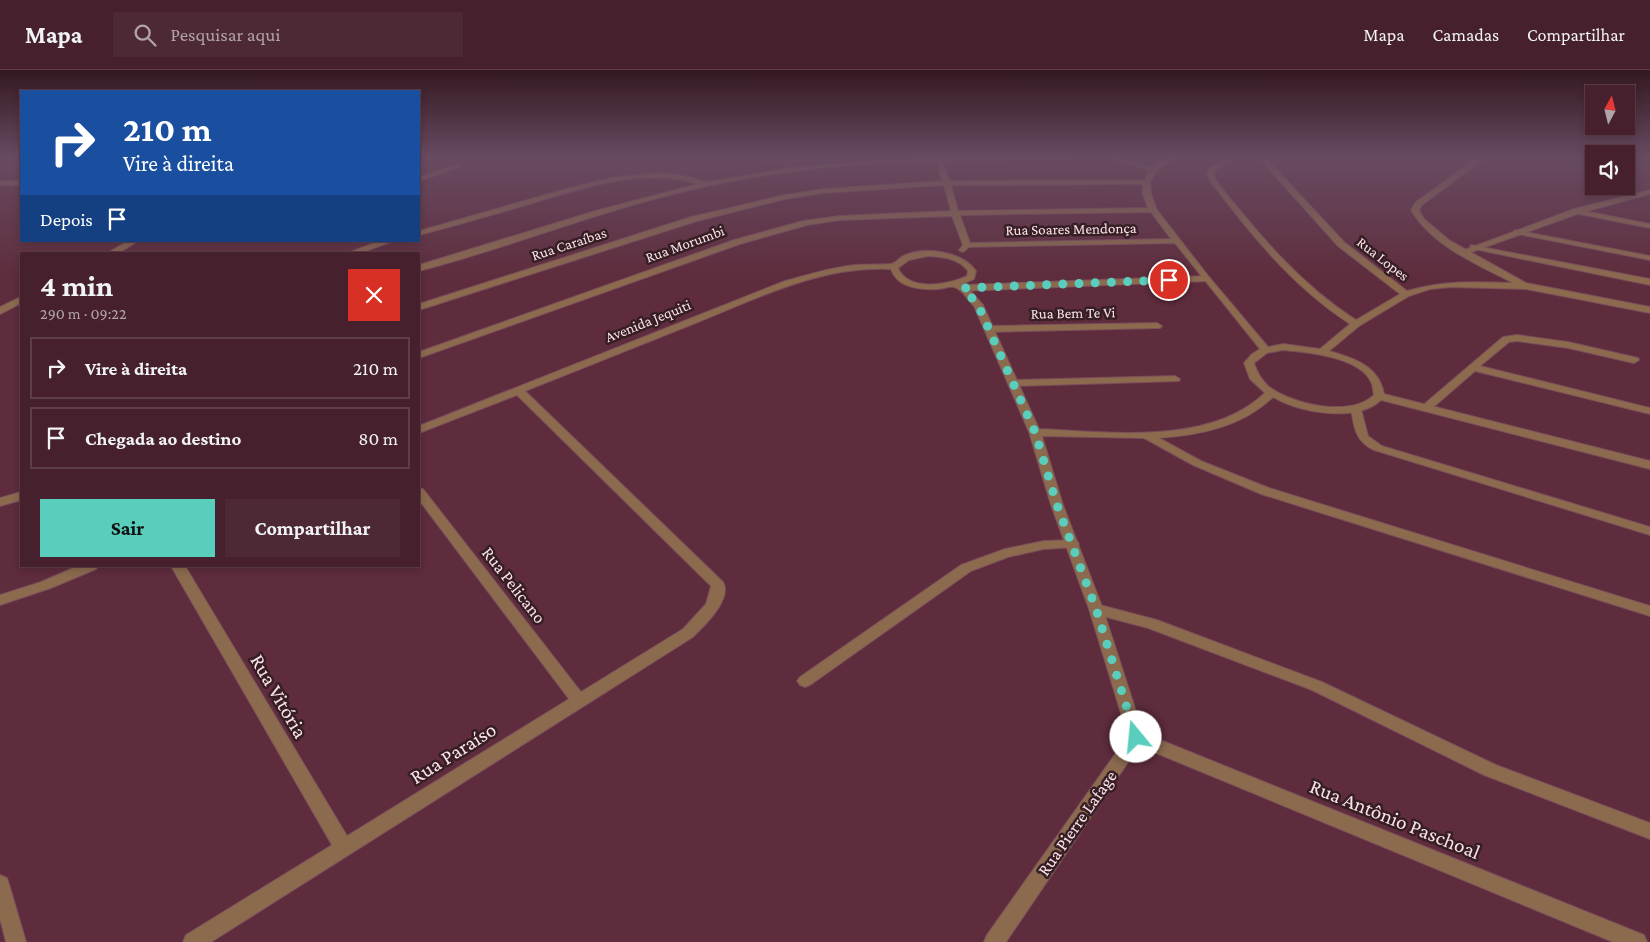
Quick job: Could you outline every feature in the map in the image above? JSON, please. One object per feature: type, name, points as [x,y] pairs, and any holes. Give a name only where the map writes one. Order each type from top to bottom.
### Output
[{"type":"street","points":[[420,233],[543,198]]},
{"type":"street","points":[[420,268],[658,198]]},
{"type":"street","name":"Rua Caraíbas","points":[[420,307],[694,219],[742,206],[787,198]]},
{"type":"street","points":[[951,198],[967,245],[953,257]]},
{"type":"street","points":[[1148,198],[1153,210],[1176,241],[1266,350]]},
{"type":"street","points":[[1225,198],[1259,240],[1300,282],[1333,310],[1356,324]]},
{"type":"street","name":"Rua Lopes","points":[[1297,198],[1342,244],[1406,294]]},
{"type":"street","points":[[1428,198],[1415,210],[1418,218],[1430,230],[1463,252],[1526,286]]},
{"type":"street","points":[[1463,252],[1474,246],[1577,211],[1628,198]]},
{"type":"street","name":"Rua Morumbi","points":[[420,356],[778,230],[840,218],[955,213],[1153,210]]},
{"type":"street","points":[[1577,211],[1650,226]]},
{"type":"street","points":[[1518,232],[1650,258]]},
{"type":"street","name":"Rua Soares Mendonça","points":[[967,245],[1176,241]]},
{"type":"street","points":[[114,252],[131,242]]},
{"type":"street","points":[[354,252],[386,242]]},
{"type":"street","points":[[1474,246],[1650,282]]},
{"type":"street","points":[[959,286],[971,277],[972,271],[970,266],[953,257],[935,254],[916,255],[906,258],[894,266],[895,272],[899,277],[918,285],[944,287],[1206,279]]},
{"type":"street","name":"Avenida Jequiti","points":[[420,430],[788,283],[832,270],[858,265],[894,266]]},
{"type":"street","points":[[1323,351],[1356,324],[1406,294],[1429,287],[1451,284],[1526,286],[1650,310]]},
{"type":"street","points":[[959,286],[978,305],[1035,432],[1057,505],[1096,609],[1136,737]]},
{"type":"street","points":[[0,311],[20,301]]},
{"type":"street","name":"Rua Bem Te Vi","points":[[989,330],[1157,326]]},
{"type":"street","points":[[1426,408],[1506,339],[1512,337],[1532,339],[1634,360]]},
{"type":"street","points":[[1283,347],[1323,351],[1360,366],[1373,376],[1380,387],[1379,396],[1371,404],[1356,409],[1313,408],[1291,402],[1271,393],[1257,383],[1249,373],[1248,363],[1254,355],[1266,350],[1283,347]]},
{"type":"street","points":[[1474,368],[1650,411]]},
{"type":"street","points":[[1013,383],[1175,379]]},
{"type":"street","name":"Rua Paraíso","points":[[193,942],[688,633],[709,612],[718,597],[718,585],[518,390]]},
{"type":"street","points":[[1035,432],[1146,434],[1200,430],[1234,419],[1256,408],[1271,393]]},
{"type":"street","points":[[1379,396],[1650,465]]},
{"type":"street","points":[[1356,409],[1361,435],[1369,444],[1378,448],[1650,531]]},
{"type":"street","points":[[1146,434],[1197,463],[1265,491],[1650,611]]},
{"type":"street","name":"Rua Pelicano","points":[[420,493],[579,701]]},
{"type":"street","points":[[0,502],[20,496]]},
{"type":"street","points":[[806,681],[966,568],[1005,553],[1044,545],[1072,544]]},
{"type":"street","points":[[0,600],[46,585],[89,567]]},
{"type":"street","name":"Rua Vitória","points":[[179,567],[344,848]]},
{"type":"street","points":[[1096,609],[1152,624],[1317,686],[1490,770],[1650,831]]},
{"type":"street","name":"Rua Pierre Lafage","points":[[994,942],[1136,737]]},
{"type":"street","name":"Rua Antônio Paschoal","points":[[1136,737],[1637,942]]},
{"type":"street","points":[[0,884],[16,942]]},
{"type":"route","points":[[1136,737],[1096,609],[1057,505],[1035,432],[978,305],[963,288],[1169,280]]}]
